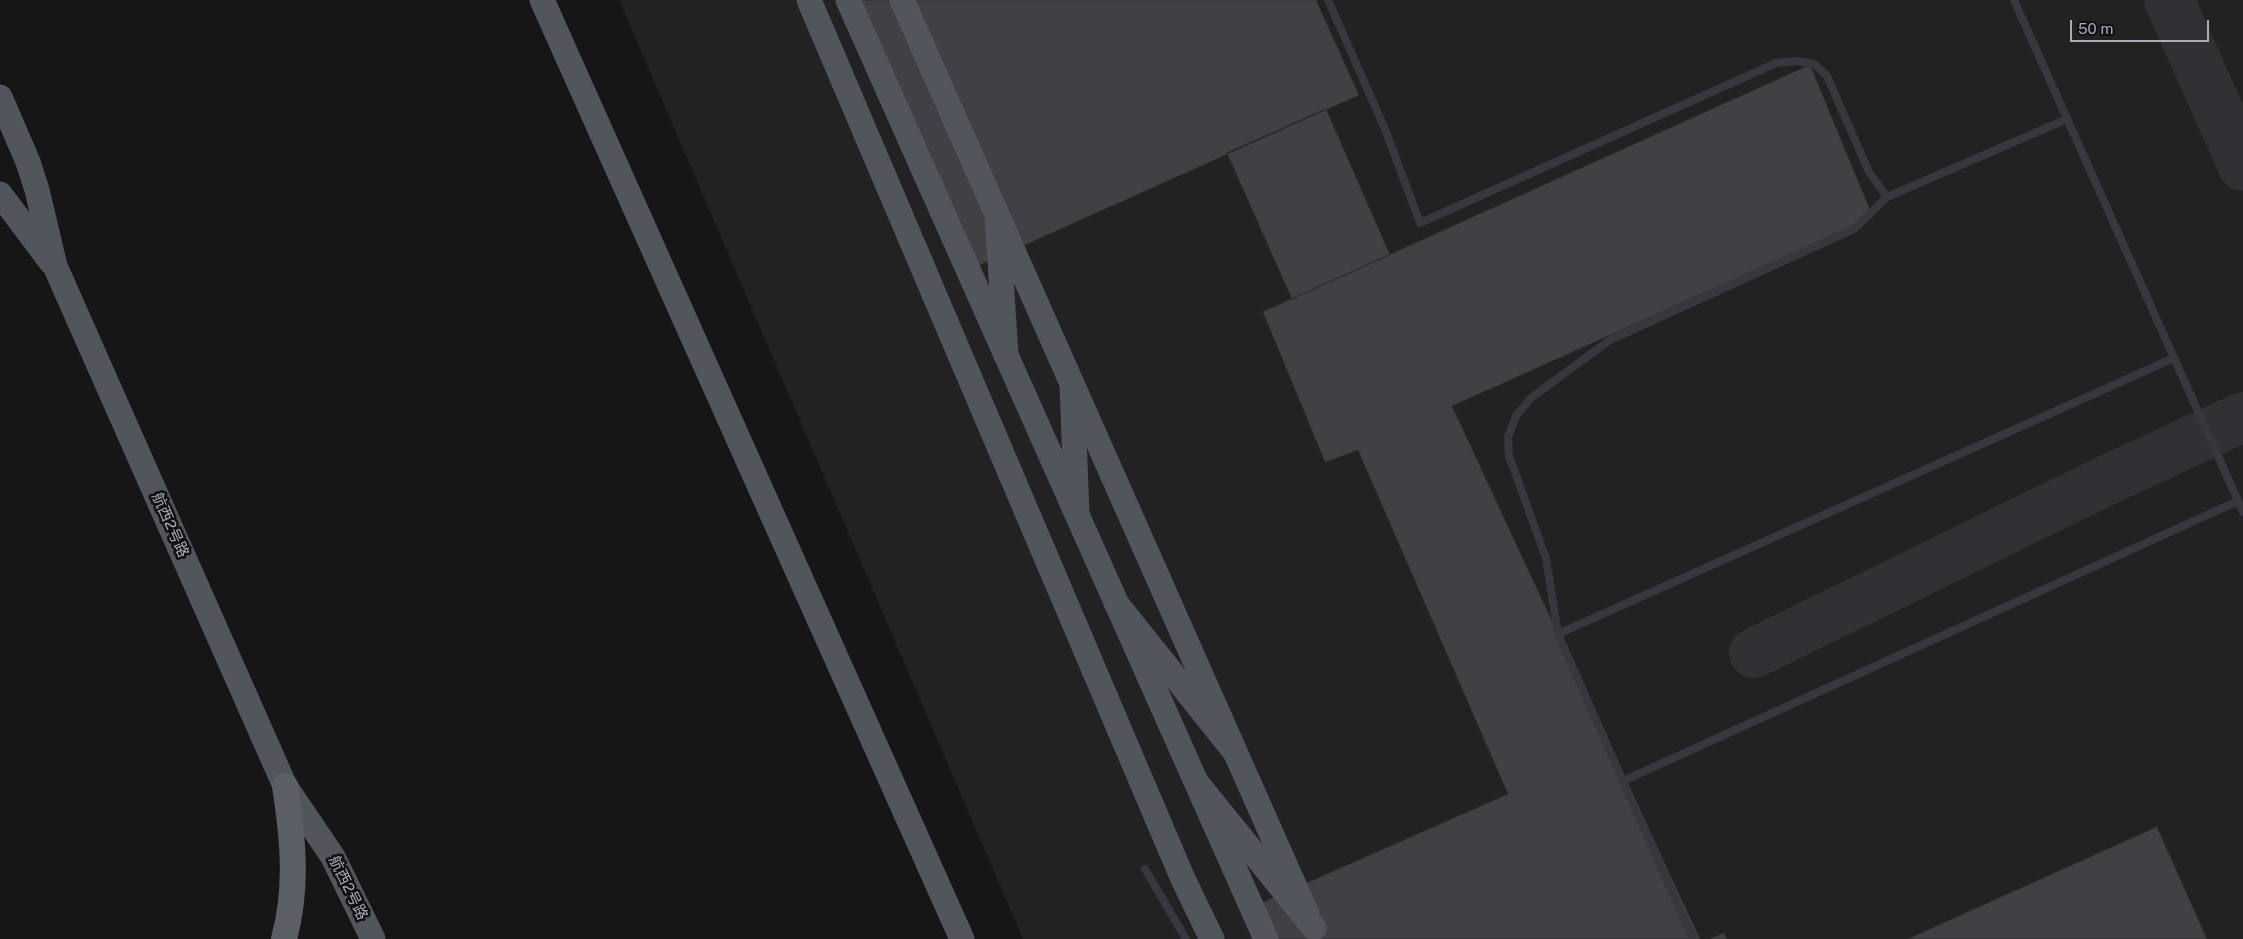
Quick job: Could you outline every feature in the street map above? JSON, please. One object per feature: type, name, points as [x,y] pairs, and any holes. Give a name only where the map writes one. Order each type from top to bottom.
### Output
[{"type":"highway","points":[[284,939],[292,900],[294,877],[293,834],[285,786]]},
{"type":"main road","points":[[542,0],[962,939]]},
{"type":"main road","points":[[809,0],[1183,879],[1212,939]]},
{"type":"main road","points":[[848,0],[1266,939]]},
{"type":"main road","points":[[900,0],[997,215],[1315,936]]},
{"type":"main road","points":[[900,0],[1315,936]]},
{"type":"main road","name":"航西2号路","points":[[0,97],[28,162],[37,190],[55,266],[285,786],[333,857],[373,939]]},
{"type":"main road","points":[[0,194],[55,266]]},
{"type":"main road","points":[[997,215],[1006,355]]},
{"type":"main road","points":[[1072,385],[1077,514]]},
{"type":"main road","points":[[1116,603],[1235,752]]},
{"type":"main road","points":[[1196,783],[1315,936]]},
{"type":"lane","points":[[1328,0],[1385,129],[1420,223],[1776,63],[1797,61],[1814,64],[1827,76],[1870,172],[1887,197]]},
{"type":"lane","points":[[2014,0],[2243,512]]},
{"type":"lane","points":[[1693,939],[1558,634],[1546,558],[1509,456],[1508,437],[1516,416],[1531,398],[1610,340],[1854,229],[1887,197],[2067,119]]},
{"type":"lane","points":[[1558,634],[2174,358]]},
{"type":"lane","points":[[1623,781],[2238,501]]},
{"type":"lane","points":[[1145,870],[1186,939]]},
{"type":"shaded area","points":[[619,0],[2243,0],[2243,939],[1023,939]]},
{"type":"building","points":[[859,0],[1316,0],[1359,95],[978,266]]},
{"type":"building","points":[[1810,65],[1873,217],[1452,406],[1700,939],[1272,939],[1257,905],[1508,794],[1358,450],[1325,462],[1263,312]]},
{"type":"building","points":[[1326,109],[1390,255],[1292,299],[1227,153]]},
{"type":"building","points":[[2157,827],[2207,939],[1908,939]]},
{"type":"building","points":[[1724,933],[1727,939],[1710,939]]},
{"type":"taxiway","points":[[2169,0],[2243,166]]},
{"type":"taxiway","points":[[1754,653],[2105,481],[2243,417]]}]
